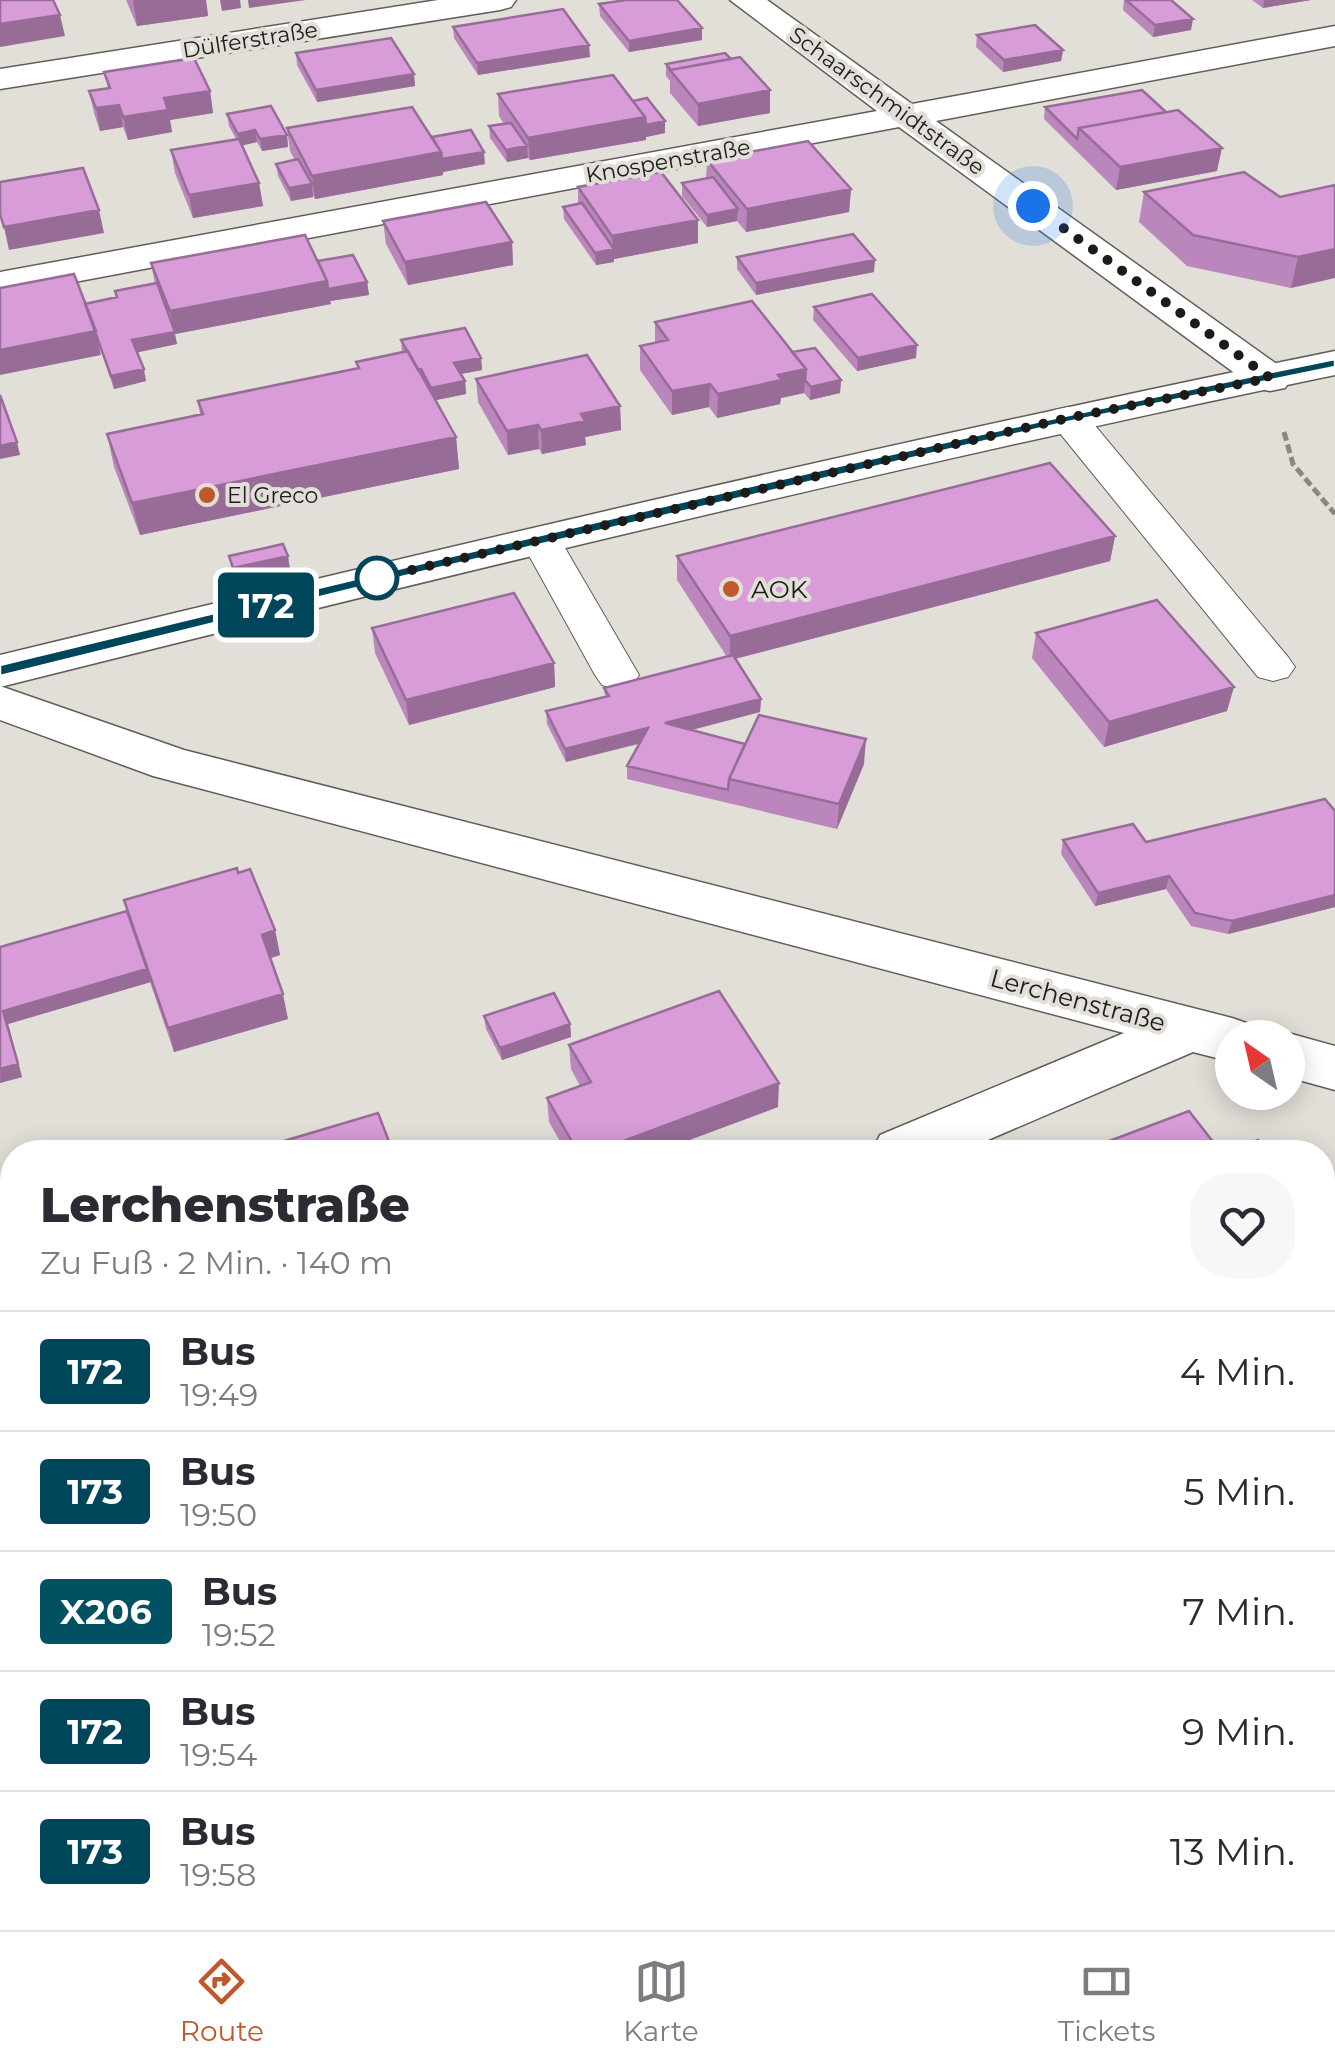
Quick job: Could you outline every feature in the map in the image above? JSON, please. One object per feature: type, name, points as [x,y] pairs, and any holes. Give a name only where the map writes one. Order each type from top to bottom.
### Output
[{"type":"street","name":"Dülferstraße","points":[[0,79],[500,0]]},
{"type":"street","name":"Schaarschmidtstraße","points":[[746,0],[1270,378]]},
{"type":"street","name":"Knospenstraße","points":[[0,284],[1335,36]]},
{"type":"street","points":[[0,671],[1068,418],[1335,364]]},
{"type":"street","name":"Lerchenstraße","points":[[0,702],[171,764],[1212,1035]]},
{"type":"street","points":[[933,1140],[1212,1035]]},
{"type":"street","points":[[1305,1060],[1335,1068]]},
{"type":"lane","points":[[1068,418],[1273,668]]},
{"type":"lane","points":[[541,541],[618,675]]},
{"type":"path","points":[[1270,378],[1293,464],[1335,514]]},
{"type":"building","points":[[0,0],[53,0],[60,15],[0,24]]},
{"type":"building","points":[[677,0],[702,28],[629,41],[599,4]]},
{"type":"building","points":[[1126,0],[1171,0],[1193,19],[1155,25]]},
{"type":"building","points":[[563,9],[589,45],[477,63],[453,27]]},
{"type":"building","points":[[1035,25],[1063,50],[1004,60],[977,35]]},
{"type":"building","points":[[391,38],[414,74],[316,90],[296,53]]},
{"type":"building","points":[[725,53],[731,59],[671,70],[666,64]]},
{"type":"building","points":[[740,57],[770,90],[698,104],[670,70]]},
{"type":"building","points":[[194,58],[210,91],[164,98],[168,110],[123,117],[119,105],[96,108],[89,91],[110,88],[104,72]]},
{"type":"building","points":[[613,75],[645,117],[528,138],[498,94]]},
{"type":"building","points":[[1142,90],[1166,112],[1079,128],[1077,139],[1045,107]]},
{"type":"building","points":[[647,98],[665,121],[646,125],[633,101]]},
{"type":"building","points":[[271,106],[287,135],[260,139],[255,130],[238,134],[227,114]]},
{"type":"building","points":[[412,107],[441,152],[312,176],[287,128]]},
{"type":"building","points":[[1178,110],[1222,148],[1120,167],[1079,128]]},
{"type":"building","points":[[511,123],[527,146],[506,150],[489,126]]},
{"type":"building","points":[[471,130],[484,152],[442,159],[432,137]]},
{"type":"building","points":[[239,139],[259,183],[189,195],[171,150]]},
{"type":"building","points":[[808,141],[851,189],[747,209],[707,160]]},
{"type":"building","points":[[298,159],[312,184],[289,188],[276,164]]},
{"type":"building","points":[[83,168],[99,210],[4,227],[0,182]]},
{"type":"building","points":[[661,172],[698,220],[612,236],[578,187]]},
{"type":"building","points":[[1244,172],[1280,197],[1335,185],[1335,249],[1298,257],[1193,235],[1144,192]]},
{"type":"building","points":[[713,177],[738,209],[707,215],[682,183]]},
{"type":"building","points":[[486,202],[512,242],[405,262],[383,221]]},
{"type":"building","points":[[582,203],[614,249],[595,253],[563,207]]},
{"type":"building","points":[[853,234],[875,260],[756,283],[737,257]]},
{"type":"building","points":[[305,235],[327,281],[170,311],[151,263]]},
{"type":"building","points":[[353,255],[367,282],[328,289],[318,261]]},
{"type":"building","points":[[74,274],[96,331],[0,350],[0,288]]},
{"type":"building","points":[[157,283],[175,332],[132,340],[144,369],[111,376],[85,304],[117,297],[115,291]]},
{"type":"building","points":[[872,294],[917,345],[858,358],[814,307]]},
{"type":"building","points":[[752,301],[806,369],[778,375],[782,380],[718,394],[710,384],[672,391],[640,346],[668,340],[655,322]]},
{"type":"building","points":[[465,328],[481,358],[454,363],[465,381],[431,388],[401,340]]},
{"type":"building","points":[[815,348],[841,380],[811,387],[805,380],[806,369],[792,352]]},
{"type":"building","points":[[408,351],[456,437],[132,503],[107,434],[203,414],[198,401],[359,368],[356,362]]},
{"type":"building","points":[[587,355],[620,406],[581,414],[585,421],[541,430],[538,425],[507,431],[476,379]]},
{"type":"building","points":[[0,395],[17,442],[0,446]]},
{"type":"building","points":[[1050,463],[1115,536],[730,636],[677,556]]},
{"type":"building","points":[[283,544],[288,556],[233,568],[229,556]]},
{"type":"building","points":[[514,593],[554,663],[406,700],[372,628]]},
{"type":"building","points":[[1157,600],[1234,687],[1109,722],[1036,633]]},
{"type":"building","points":[[733,655],[761,699],[665,723],[745,744],[728,790],[627,766],[648,728],[565,749],[546,711],[609,696],[604,688]]},
{"type":"building","points":[[759,715],[866,739],[839,804],[729,779]]},
{"type":"building","points":[[1325,799],[1335,811],[1335,895],[1232,921],[1195,913],[1169,876],[1098,893],[1063,840],[1133,824],[1146,842]]},
{"type":"building","points":[[237,868],[238,873],[250,869],[275,930],[262,935],[283,994],[168,1028],[124,900]]},
{"type":"building","points":[[127,911],[147,969],[3,1011],[18,1064],[0,1069],[0,947]]},
{"type":"building","points":[[719,991],[779,1083],[626,1140],[571,1140],[547,1098],[591,1082],[569,1045]]},
{"type":"building","points":[[554,993],[570,1024],[500,1048],[484,1016]]},
{"type":"building","points":[[1189,1111],[1212,1140],[1112,1140]]},
{"type":"building","points":[[378,1113],[388,1140],[287,1140]]},
{"type":"bus line","name":"172","points":[[0,671],[426,566],[1068,418],[1335,364]]},
{"type":"place","name":"El Greco","points":[[207,495]]},
{"type":"place","name":"AOK","points":[[731,589]]},
{"type":"route","points":[[377,578],[1068,418],[1270,378],[1033,206]]}]
